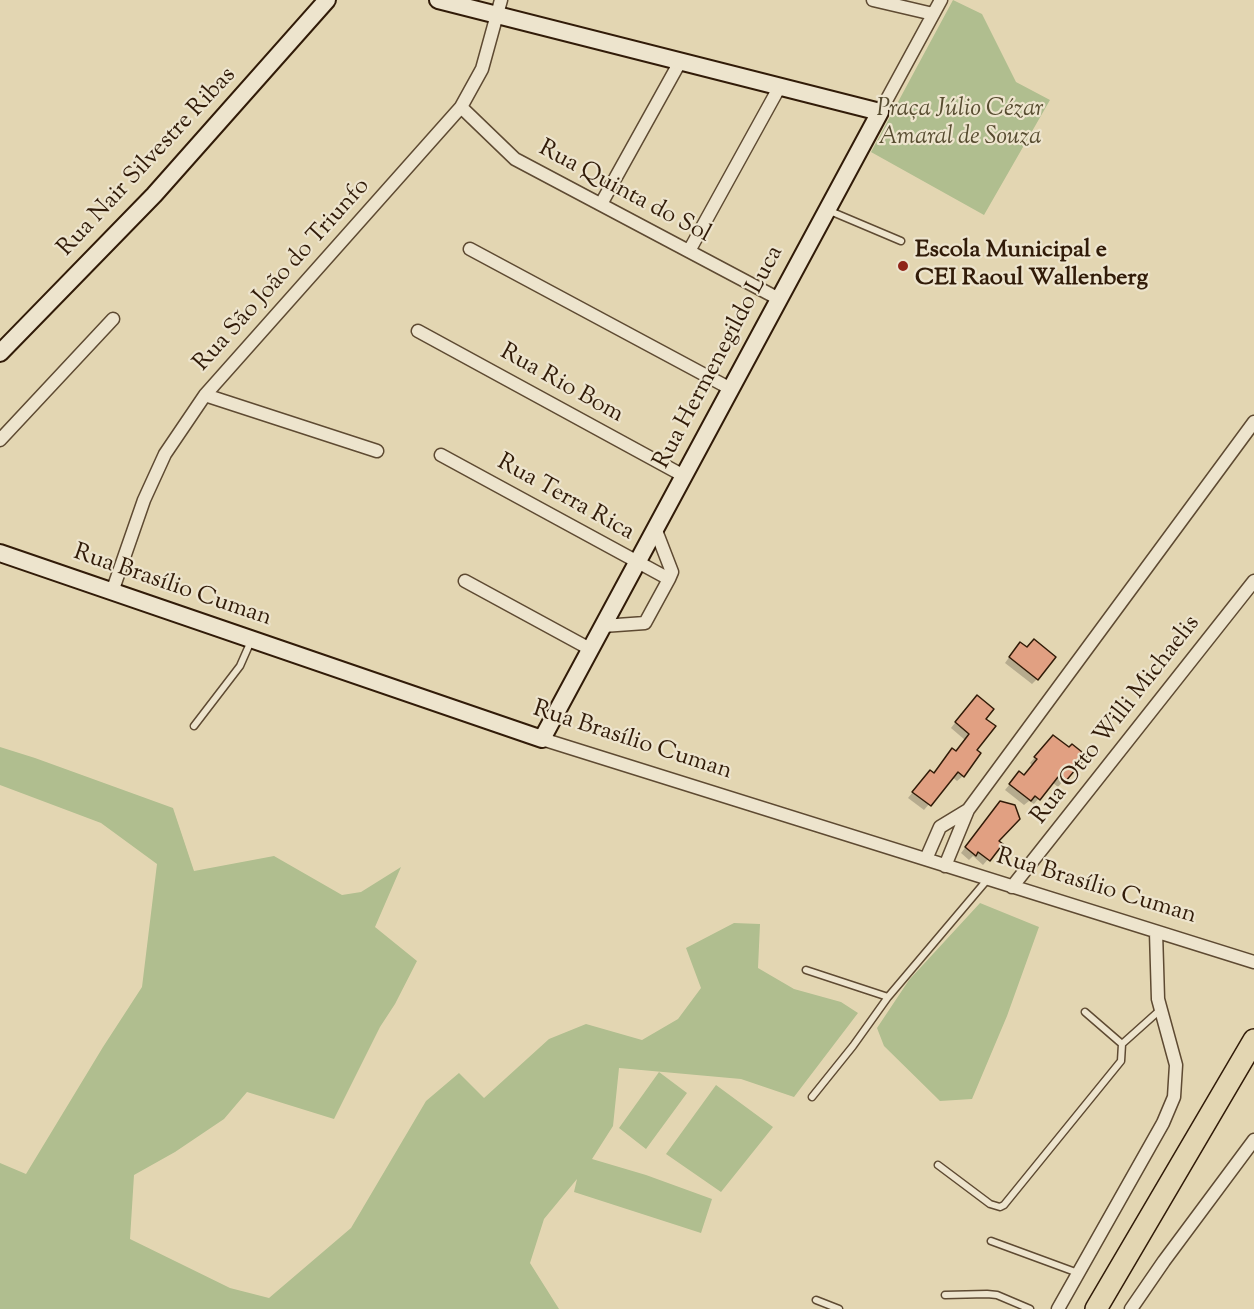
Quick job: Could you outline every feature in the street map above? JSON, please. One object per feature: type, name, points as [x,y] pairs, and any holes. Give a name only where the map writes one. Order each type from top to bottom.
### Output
[{"type":"highway","points":[[1096,1309],[1254,1040]]},
{"type":"street","name":"Rua Nair Silvestre Ribas","points":[[0,353],[154,195],[327,0]]},
{"type":"street","points":[[438,0],[499,7],[681,60],[880,112]]},
{"type":"street","points":[[873,0],[933,14]]},
{"type":"street","name":"Rua Hermenegildo Luca","points":[[542,739],[941,0]]},
{"type":"street","name":"Rua São João do Triunfo","points":[[112,592],[144,501],[165,454],[205,395],[460,107],[482,69],[499,7]]},
{"type":"street","points":[[601,204],[681,60]]},
{"type":"street","points":[[689,251],[780,86]]},
{"type":"street","name":"Rua Quinta do Sol","points":[[460,107],[515,159],[779,299]]},
{"type":"street","points":[[470,249],[731,389]]},
{"type":"street","points":[[0,440],[113,319]]},
{"type":"street","name":"Rua Rio Bom","points":[[418,331],[684,476]]},
{"type":"street","points":[[205,395],[377,451]]},
{"type":"street","points":[[945,866],[968,810],[1254,423]]},
{"type":"street","name":"Rua Terra Rica","points":[[441,455],[669,579]]},
{"type":"street","points":[[603,626],[645,623],[669,579],[672,572],[656,528]]},
{"type":"street","name":"Rua Brasílio Cuman","points":[[0,553],[542,739],[1254,962]]},
{"type":"street","points":[[465,580],[590,649]]},
{"type":"street","name":"Rua Otto Willi Michaelis","points":[[1012,887],[1254,581]]},
{"type":"street","points":[[926,860],[940,827],[968,810]]},
{"type":"street","points":[[1058,1309],[1163,1123],[1174,1097],[1176,1065],[1160,1009],[1156,932]]},
{"type":"street","points":[[1131,1309],[1254,1140]]},
{"type":"lane","points":[[828,210],[901,241]]},
{"type":"lane","points":[[194,726],[240,666],[252,640]]},
{"type":"lane","points":[[812,1097],[888,997],[988,879]]},
{"type":"lane","points":[[806,970],[888,997]]},
{"type":"lane","points":[[938,1165],[990,1204],[1000,1208],[1120,1061],[1122,1044],[1160,1009]]},
{"type":"lane","points":[[1085,1012],[1122,1044]]},
{"type":"lane","points":[[991,1241],[1078,1273]]},
{"type":"lane","points":[[945,1295],[997,1295],[1029,1309]]},
{"type":"lane","points":[[816,1300],[839,1309]]},
{"type":"green space","name":"Praça Júlio Cézar Amaral de Souza","points":[[953,0],[982,14],[1016,82],[1050,100],[984,215],[871,152]]},
{"type":"green space","points":[[0,747],[173,808],[194,871],[274,856],[342,895],[361,892],[401,867],[375,927],[417,961],[395,1004],[380,1027],[334,1119],[247,1092],[224,1119],[175,1152],[134,1175],[130,1239],[230,1288],[269,1298],[351,1228],[426,1101],[459,1073],[484,1098],[549,1039],[586,1024],[642,1040],[678,1019],[701,988],[686,948],[734,923],[760,924],[758,968],[794,989],[841,1002],[858,1013],[794,1097],[741,1079],[619,1068],[613,1126],[592,1159],[646,1175],[712,1199],[701,1233],[574,1192],[577,1179],[544,1219],[530,1263],[559,1309],[0,1309],[0,1163],[26,1174],[142,987],[157,864],[101,823],[0,785]]},
{"type":"green space","points":[[980,903],[1039,927],[1007,1016],[972,1099],[940,1101],[884,1046],[877,1028],[909,980]]},
{"type":"green space","points":[[659,1072],[687,1093],[646,1149],[619,1128]]},
{"type":"green space","points":[[716,1085],[773,1127],[721,1192],[666,1154]]},
{"type":"building","points":[[1034,639],[1056,657],[1038,680],[1009,657],[1020,642],[1027,647]]},
{"type":"building","points":[[977,695],[994,709],[986,719],[996,726],[977,750],[981,753],[964,777],[958,772],[931,806],[912,792],[930,770],[934,773],[952,748],[956,751],[969,734],[955,722]]},
{"type":"building","points":[[1053,735],[1069,747],[1072,744],[1087,756],[1065,782],[1058,777],[1040,800],[1035,796],[1031,801],[1009,784],[1019,771],[1024,775],[1037,759],[1034,757]]},
{"type":"building","points":[[1000,801],[1015,805],[1020,819],[999,841],[1003,844],[990,861],[978,852],[976,856],[965,847]]},
{"type":"place","name":"Escola Municipal e CEI Raoul Wallenberg","points":[[903,266]]}]
